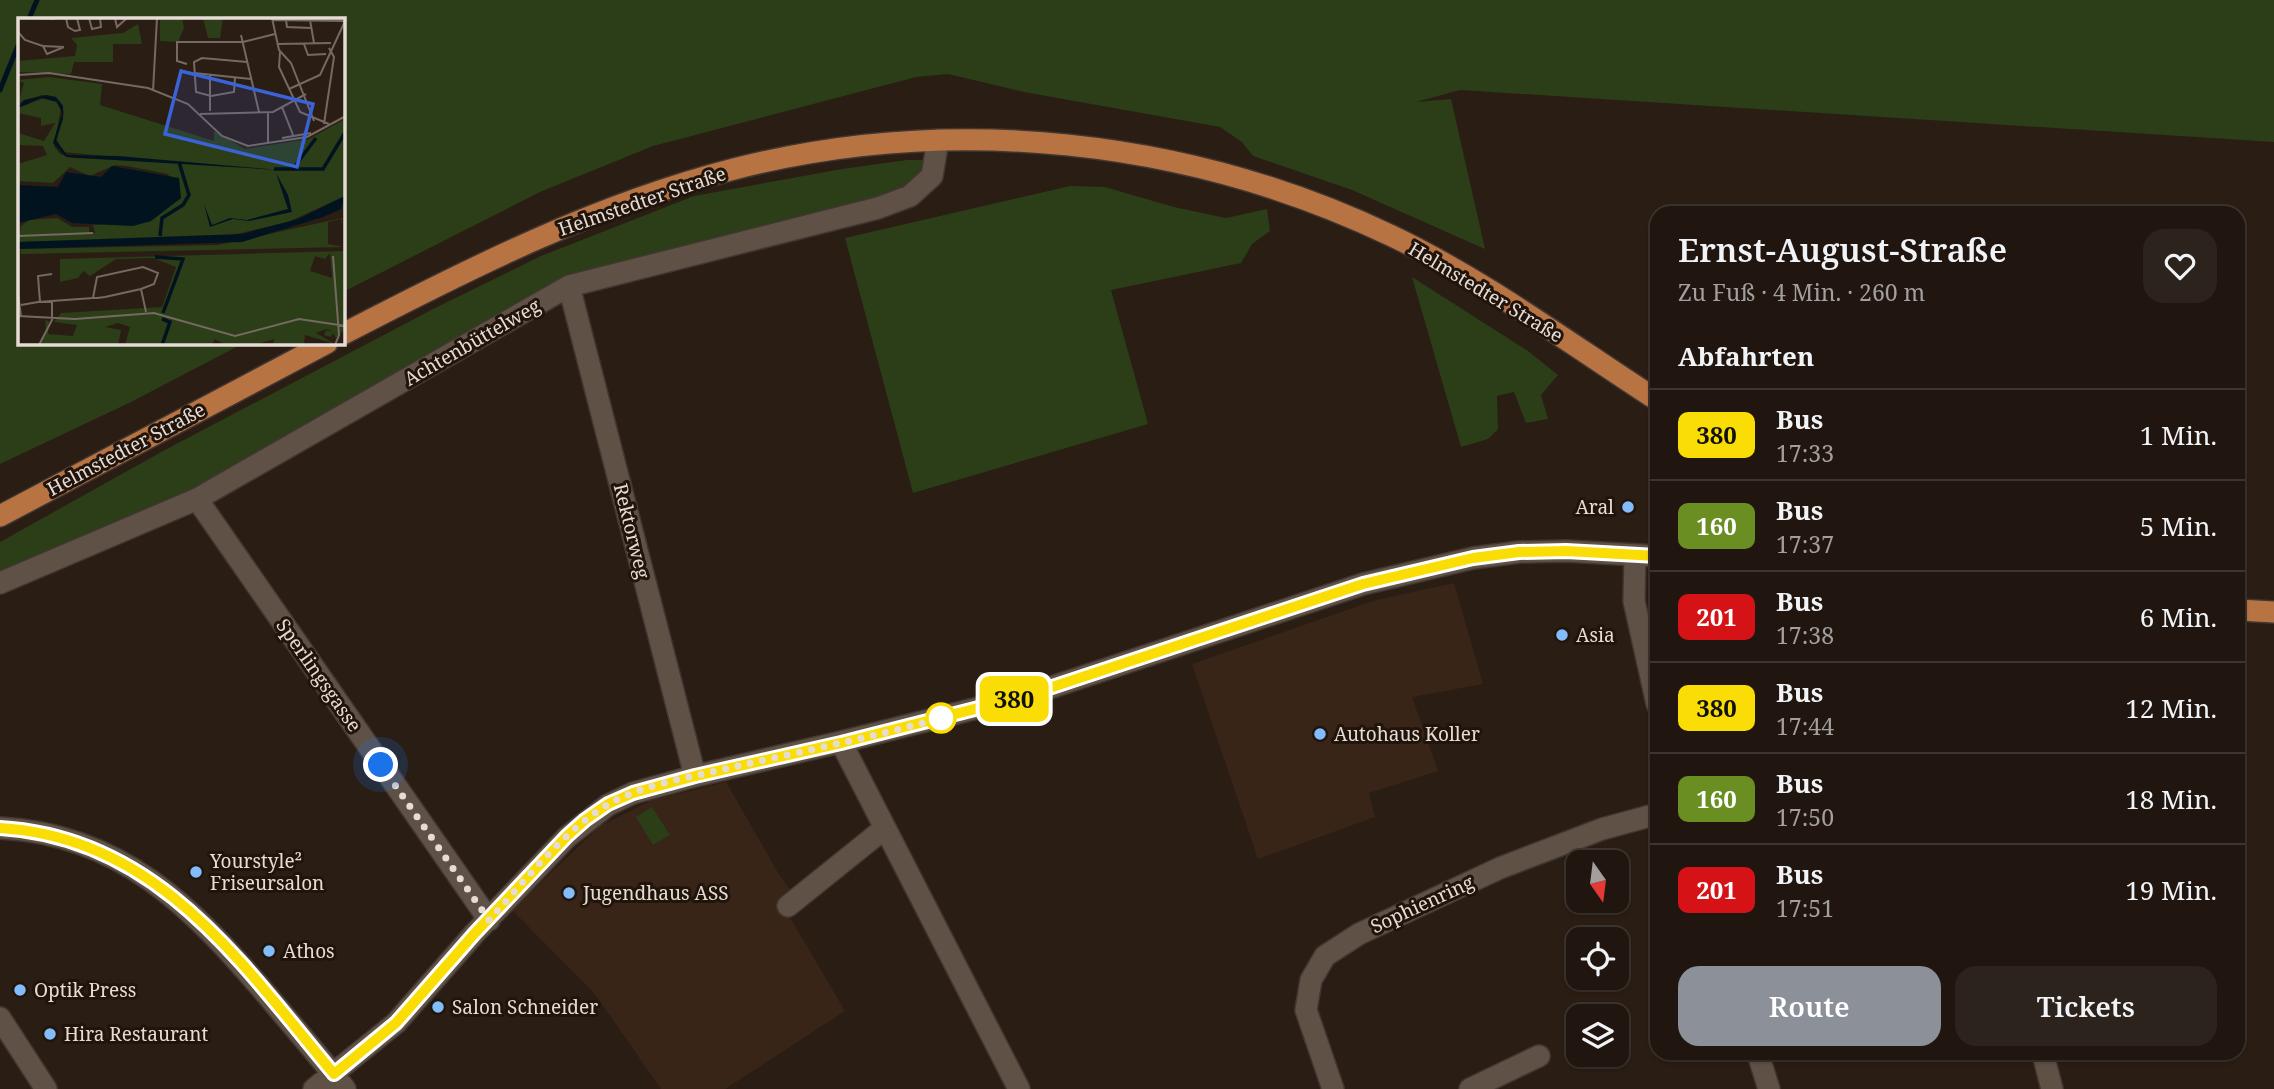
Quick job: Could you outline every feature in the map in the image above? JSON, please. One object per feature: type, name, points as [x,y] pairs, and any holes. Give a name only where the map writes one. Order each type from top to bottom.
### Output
[{"type":"main road","name":"Helmstedter Straße","points":[[345,333],[442,282],[533,241],[614,207],[735,169],[817,152],[938,141],[1022,140],[1181,162],[1286,192],[1336,211],[1443,262],[1650,397]]},
{"type":"main road","name":"Helmstedter Straße","points":[[0,516],[323,345]]},
{"type":"main road","points":[[2245,611],[2274,614]]},
{"type":"street","name":"Achtenbüttelweg","points":[[0,583],[197,499],[569,286],[878,208],[911,196],[932,176],[938,141]]},
{"type":"street","name":"Rektorweg","points":[[569,286],[695,776]]},
{"type":"street","name":"Sperlingsgasse","points":[[197,499],[489,920]]},
{"type":"street","points":[[314,1089],[340,1082],[567,836],[608,804],[633,793],[1022,697],[1374,581],[1473,558],[1519,552],[1566,551],[1650,556]]},
{"type":"street","points":[[1635,555],[1634,601],[1650,673]]},
{"type":"street","points":[[841,743],[1019,1089]]},
{"type":"street","name":"Sophienring","points":[[1332,1089],[1306,1010],[1311,980],[1325,956],[1359,934],[1500,868],[1602,829],[1650,816]]},
{"type":"street","points":[[0,828],[55,837],[88,847],[120,860],[158,884],[197,916],[340,1082]]},
{"type":"street","points":[[788,906],[885,828]]},
{"type":"street","points":[[0,1018],[46,1089]]},
{"type":"street","points":[[1470,1089],[1539,1056]]},
{"type":"street","points":[[1760,1060],[1769,1089]]},
{"type":"street","points":[[2045,1060],[2052,1089]]},
{"type":"shaded area","name":"Autohaus Koller","points":[[1454,583],[1483,684],[1412,697],[1438,771],[1369,793],[1375,817],[1258,859],[1192,664],[1376,600]]},
{"type":"shaded area","points":[[726,782],[780,876],[793,893],[781,902],[845,1011],[725,1089],[661,1089],[595,994],[512,910],[600,826],[652,800]]},
{"type":"green space","points":[[0,0],[2274,0],[2274,142],[1460,90],[1416,102],[1451,99],[1485,249],[1352,190],[1253,156],[1242,142],[1220,127],[1024,92],[948,74],[916,77],[653,146],[540,192],[345,291],[345,18],[18,18],[18,345],[240,345],[131,402],[0,464]]},
{"type":"green space","points":[[907,160],[925,160],[921,175],[901,190],[875,200],[565,278],[187,497],[0,578],[0,542],[163,451],[435,308],[541,256],[694,196]]},
{"type":"green space","points":[[1070,186],[1105,187],[1174,207],[1226,218],[1267,209],[1270,231],[1252,244],[1241,263],[1111,290],[1148,424],[913,493],[845,238]]},
{"type":"green space","points":[[1412,277],[1528,351],[1558,375],[1541,395],[1548,419],[1526,423],[1514,392],[1497,396],[1498,429],[1488,439],[1461,447]]},
{"type":"green space","points":[[652,807],[670,835],[653,845],[636,817]]},
{"type":"waterway","points":[[29,18],[37,0]]},
{"type":"waterway","points":[[0,90],[18,45]]},
{"type":"bus line","name":"380","points":[[0,828],[55,837],[88,847],[120,860],[158,884],[197,916],[334,1074],[396,1023],[475,933],[567,836],[608,804],[633,793],[1022,697],[1363,584],[1473,558],[1519,552],[1566,551],[1650,556]]},
{"type":"place","name":"Aral","points":[[1628,507]]},
{"type":"place","name":"Asia","points":[[1562,635]]},
{"type":"place","name":"Autohaus Koller","points":[[1320,734]]},
{"type":"place","name":"Yourstyle² Friseursalon","points":[[196,872]]},
{"type":"place","name":"Jugendhaus ASS","points":[[569,893]]},
{"type":"place","name":"Athos","points":[[269,951]]},
{"type":"place","name":"Optik Press","points":[[20,990]]},
{"type":"place","name":"Salon Schneider","points":[[438,1007]]},
{"type":"place","name":"Hira Restaurant","points":[[50,1034]]},
{"type":"route","points":[[381,765],[489,920],[567,836],[608,804],[633,793],[695,776],[941,718]]}]
